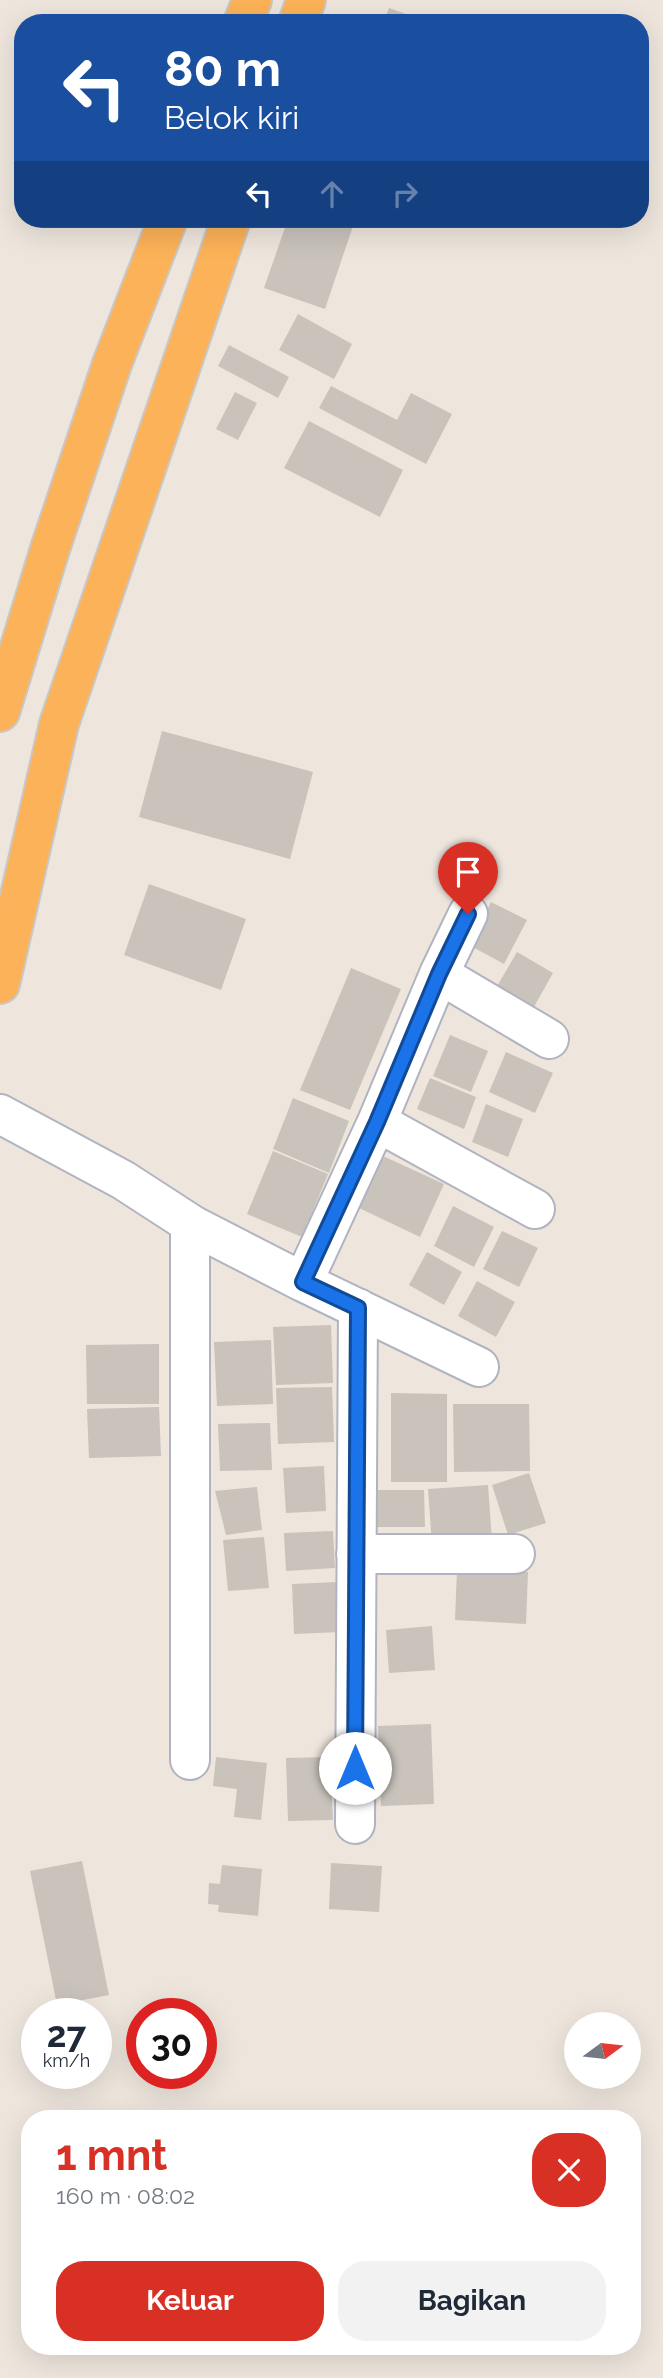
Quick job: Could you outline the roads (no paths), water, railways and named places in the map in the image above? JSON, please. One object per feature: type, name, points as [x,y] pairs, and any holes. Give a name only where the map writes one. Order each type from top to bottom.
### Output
[{"type":"highway","points":[[0,712],[107,377],[165,228]]},
{"type":"highway","points":[[0,984],[5,934],[59,724],[228,228]]},
{"type":"street","points":[[303,1282],[468,914]]},
{"type":"street","points":[[439,974],[549,1039]]},
{"type":"street","points":[[0,1114],[123,1180],[190,1224],[479,1367]]},
{"type":"street","points":[[377,1122],[535,1209]]},
{"type":"street","points":[[190,1224],[190,1760]]},
{"type":"street","points":[[355,1824],[358,1308]]},
{"type":"street","points":[[356,1554],[515,1554]]}]
